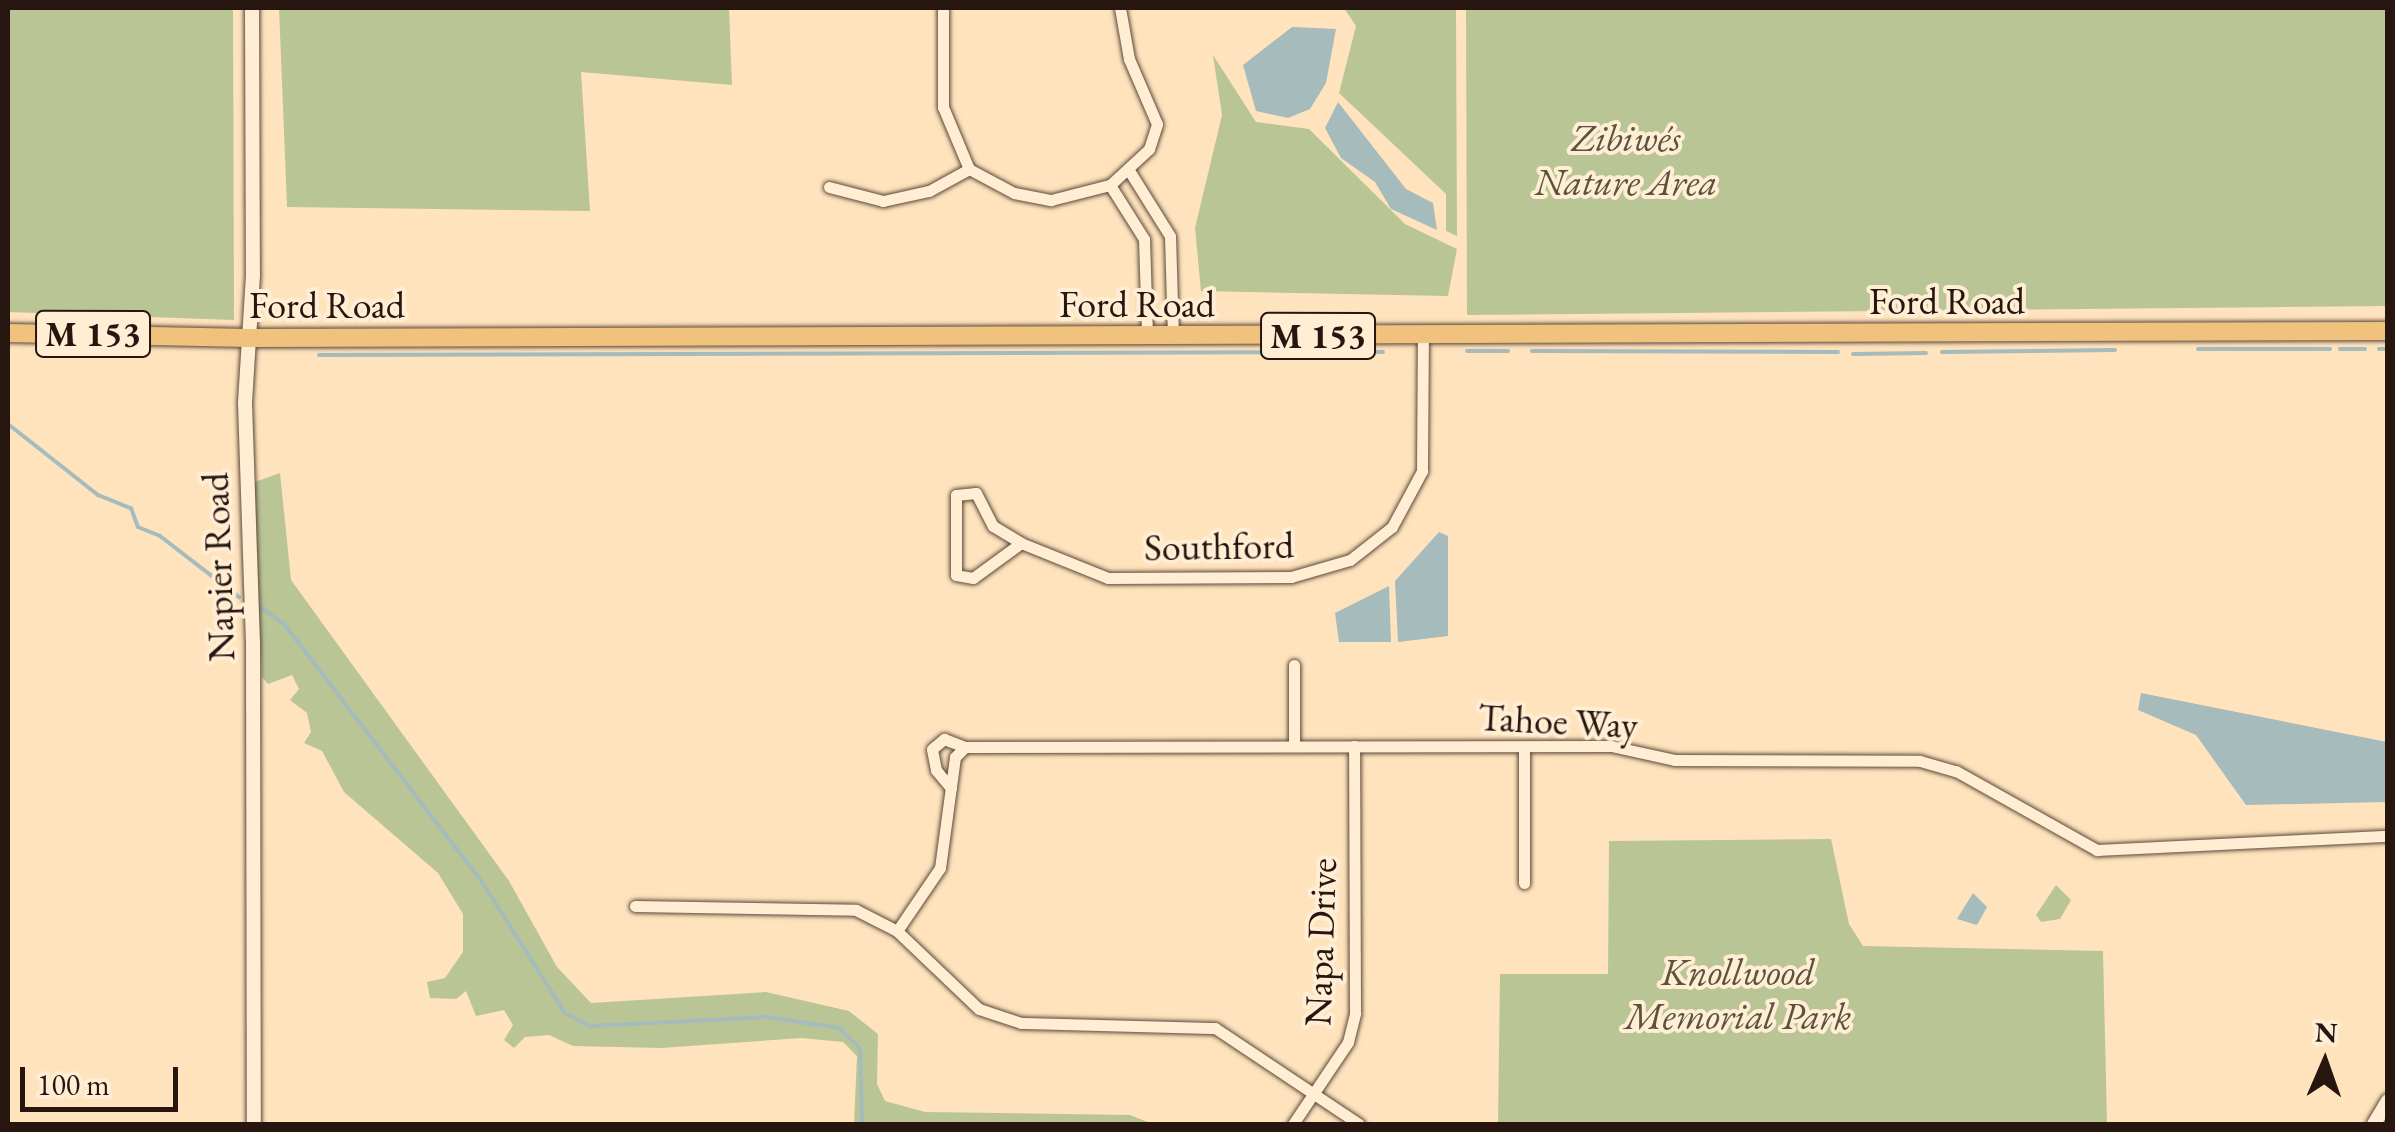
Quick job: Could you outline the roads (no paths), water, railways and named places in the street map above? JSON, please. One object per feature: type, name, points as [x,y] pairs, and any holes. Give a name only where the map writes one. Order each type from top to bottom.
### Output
[{"type":"main road","name":"Ford Road","points":[[8,333],[249,338],[2388,332]]},
{"type":"street","name":"Napier Road","points":[[252,8],[249,338],[254,1124]]},
{"type":"street","points":[[943,8],[943,107],[969,169],[1038,198],[1075,198],[1110,185],[1130,172],[1149,149],[1157,124],[1129,58],[1120,8]]},
{"type":"street","points":[[829,187],[883,201],[929,191],[969,169]]},
{"type":"street","points":[[1130,172],[1170,236],[1173,336]]},
{"type":"street","points":[[1110,185],[1144,239],[1147,336]]},
{"type":"street","name":"Southford","points":[[1022,543],[974,578],[956,575],[956,495],[976,493],[993,526],[1022,543],[1108,578],[1291,577],[1350,560],[1392,528],[1422,471],[1423,336]]},
{"type":"street","points":[[1294,665],[1294,746]]},
{"type":"street","points":[[897,930],[940,868],[952,788],[955,758],[965,747],[944,740],[932,749],[936,770],[952,788]]},
{"type":"street","name":"Napa Drive","points":[[1293,1124],[1348,1042],[1354,1013],[1354,746]]},
{"type":"street","name":"Tahoe Way","points":[[965,747],[1611,746],[1676,760],[1932,763],[2077,842],[2117,853],[2338,834],[2388,836]]},
{"type":"street","points":[[1524,747],[1524,883]]},
{"type":"street","points":[[635,906],[832,906],[897,930],[960,996],[1003,1019],[1215,1028],[1359,1124]]},
{"type":"street","points":[[2374,1124],[2388,1101]]},
{"type":"waterway","points":[[2198,349],[2330,349]]},
{"type":"waterway","points":[[2340,349],[2365,349]]},
{"type":"waterway","points":[[2379,349],[2388,349]]},
{"type":"waterway","points":[[1942,352],[2115,350]]},
{"type":"waterway","points":[[1467,351],[1508,351]]},
{"type":"waterway","points":[[1532,351],[1838,352]]},
{"type":"waterway","points":[[319,355],[1383,352]]},
{"type":"waterway","points":[[1853,354],[1926,353]]},
{"type":"waterway","points":[[8,424],[98,495],[131,508],[138,527],[160,536],[239,597]]},
{"type":"waterway","points":[[260,607],[284,624],[484,885],[565,1013],[591,1026],[767,1017],[839,1028],[860,1048],[862,1124]]},
{"type":"park label","name":"Zibiwés Nature Area","points":[[1626,160]]},
{"type":"park label","name":"Knollwood Memorial Park","points":[[1738,994]]}]
